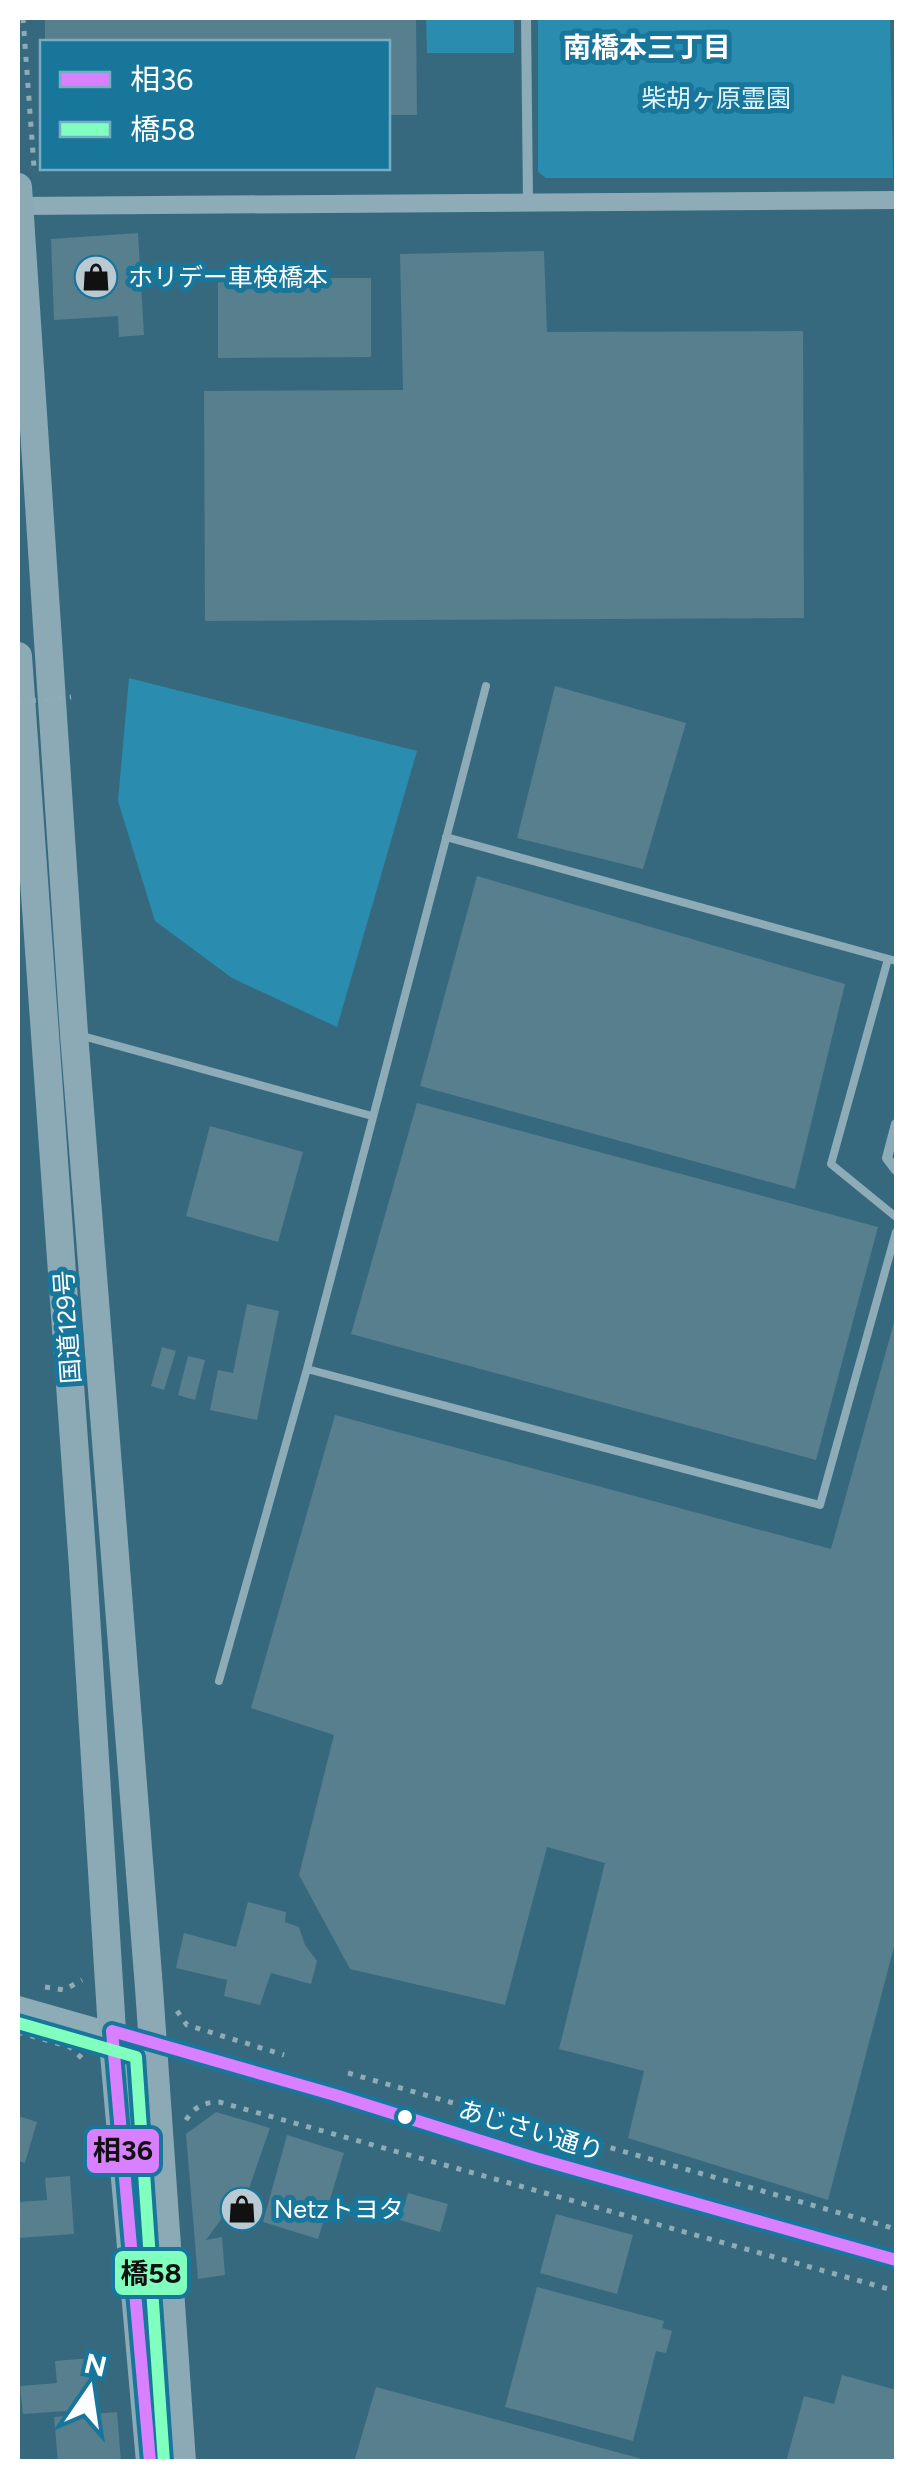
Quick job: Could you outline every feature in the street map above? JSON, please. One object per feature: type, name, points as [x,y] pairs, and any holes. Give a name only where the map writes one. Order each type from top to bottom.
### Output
[{"type":"highway","name":"国道129号","points":[[22,193],[48,666],[154,2043],[182,2462]]},
{"type":"highway","name":"国道129号","points":[[18,656],[112,2031],[150,2462]]},
{"type":"street","points":[[526,18],[528,203]]},
{"type":"street","points":[[22,193],[528,203],[896,200]]},
{"type":"street","points":[[18,667],[48,666]]},
{"type":"street","points":[[896,1124],[887,1158],[896,1170]]},
{"type":"street","points":[[18,2005],[112,2031]]},
{"type":"street","name":"あじさい通り","points":[[112,2031],[336,2095],[534,2158],[896,2260]]},
{"type":"lane","points":[[219,1681],[486,686]]},
{"type":"lane","points":[[446,837],[892,960],[831,1164],[896,1216]]},
{"type":"lane","points":[[74,1034],[372,1116]]},
{"type":"lane","points":[[306,1368],[820,1505],[896,1232]]},
{"type":"path","points":[[22,193],[23,18]]},
{"type":"path","points":[[18,702],[70,697]]},
{"type":"path","points":[[32,1984],[64,1990]]},
{"type":"path","points":[[18,2032],[70,2047]]},
{"type":"path","points":[[204,2032],[300,2060]]},
{"type":"path","points":[[338,2070],[896,2229]]},
{"type":"path","points":[[185,2121],[206,2102],[219,2102],[896,2291]]},
{"type":"green space","points":[[426,18],[514,18],[514,53],[427,53]]},
{"type":"green space","name":"柴胡ヶ原霊園","points":[[538,18],[890,18],[893,178],[546,178],[538,172]]},
{"type":"green space","points":[[129,678],[417,751],[337,1027],[232,978],[155,921],[118,801]]},
{"type":"building","points":[[45,18],[416,18],[417,115],[390,115],[390,40],[45,40]]},
{"type":"building","name":"ホリデー車検橋本","points":[[138,233],[144,335],[119,337],[118,316],[54,320],[51,239]]},
{"type":"building","points":[[544,251],[547,332],[803,331],[804,618],[205,621],[204,391],[403,390],[400,254]]},
{"type":"building","points":[[218,278],[371,278],[371,357],[218,358]]},
{"type":"building","points":[[555,686],[686,723],[643,869],[517,838]]},
{"type":"building","points":[[477,876],[845,984],[795,1189],[420,1086]]},
{"type":"building","points":[[417,1103],[878,1227],[816,1460],[351,1334]]},
{"type":"building","points":[[210,1126],[303,1152],[278,1242],[186,1216]]},
{"type":"building","points":[[247,1304],[279,1311],[257,1420],[210,1410],[218,1370],[233,1373]]},
{"type":"building","points":[[895,1319],[896,1939],[828,2200],[628,2138],[644,2071],[559,2049],[605,1863],[547,1847],[505,2005],[350,1969],[299,1875],[334,1735],[251,1708],[335,1415],[831,1549]]},
{"type":"building","points":[[162,1347],[176,1351],[164,1390],[151,1386]]},
{"type":"building","points":[[188,1356],[205,1360],[195,1400],[178,1395]]},
{"type":"building","points":[[248,1902],[286,1912],[285,1922],[299,1927],[305,1945],[317,1961],[311,1984],[271,1973],[260,2005],[224,1996],[227,1980],[176,1968],[184,1933],[236,1947]]},
{"type":"building","points":[[216,2112],[270,2128],[240,2214],[228,2210],[206,2240],[222,2237],[225,2275],[198,2279],[186,2134]]},
{"type":"building","points":[[18,2116],[37,2122],[25,2163],[18,2161]]},
{"type":"building","points":[[287,2135],[344,2153],[318,2239],[263,2222]]},
{"type":"building","points":[[70,2176],[74,2234],[18,2238],[18,2202],[47,2200],[45,2178]]},
{"type":"building","points":[[408,2193],[448,2204],[440,2232],[400,2220]]},
{"type":"building","points":[[556,2214],[633,2235],[617,2294],[540,2273]]},
{"type":"building","points":[[537,2287],[664,2321],[662,2328],[672,2331],[666,2353],[656,2351],[633,2441],[505,2407]]},
{"type":"building","points":[[91,2358],[94,2409],[23,2414],[20,2386],[57,2383],[55,2361]]},
{"type":"building","points":[[842,2375],[896,2390],[896,2462],[786,2462],[804,2396],[834,2404]]},
{"type":"building","points":[[376,2387],[646,2460],[354,2462]]},
{"type":"building","points":[[117,2412],[121,2462],[58,2462],[54,2417]]},
{"type":"transit line","name":"橋58","points":[[18,2023],[136,2057],[164,2462]]},
{"type":"transit line","name":"相36","points":[[150,2462],[112,2031],[535,2158],[896,2260]]},
{"type":"place","name":"ホリデー車検橋本","points":[[96,277]]},
{"type":"place","name":"Netzトヨタ","points":[[242,2209]]},
{"type":"district","name":"南橋本三丁目","points":[[647,47]]}]
